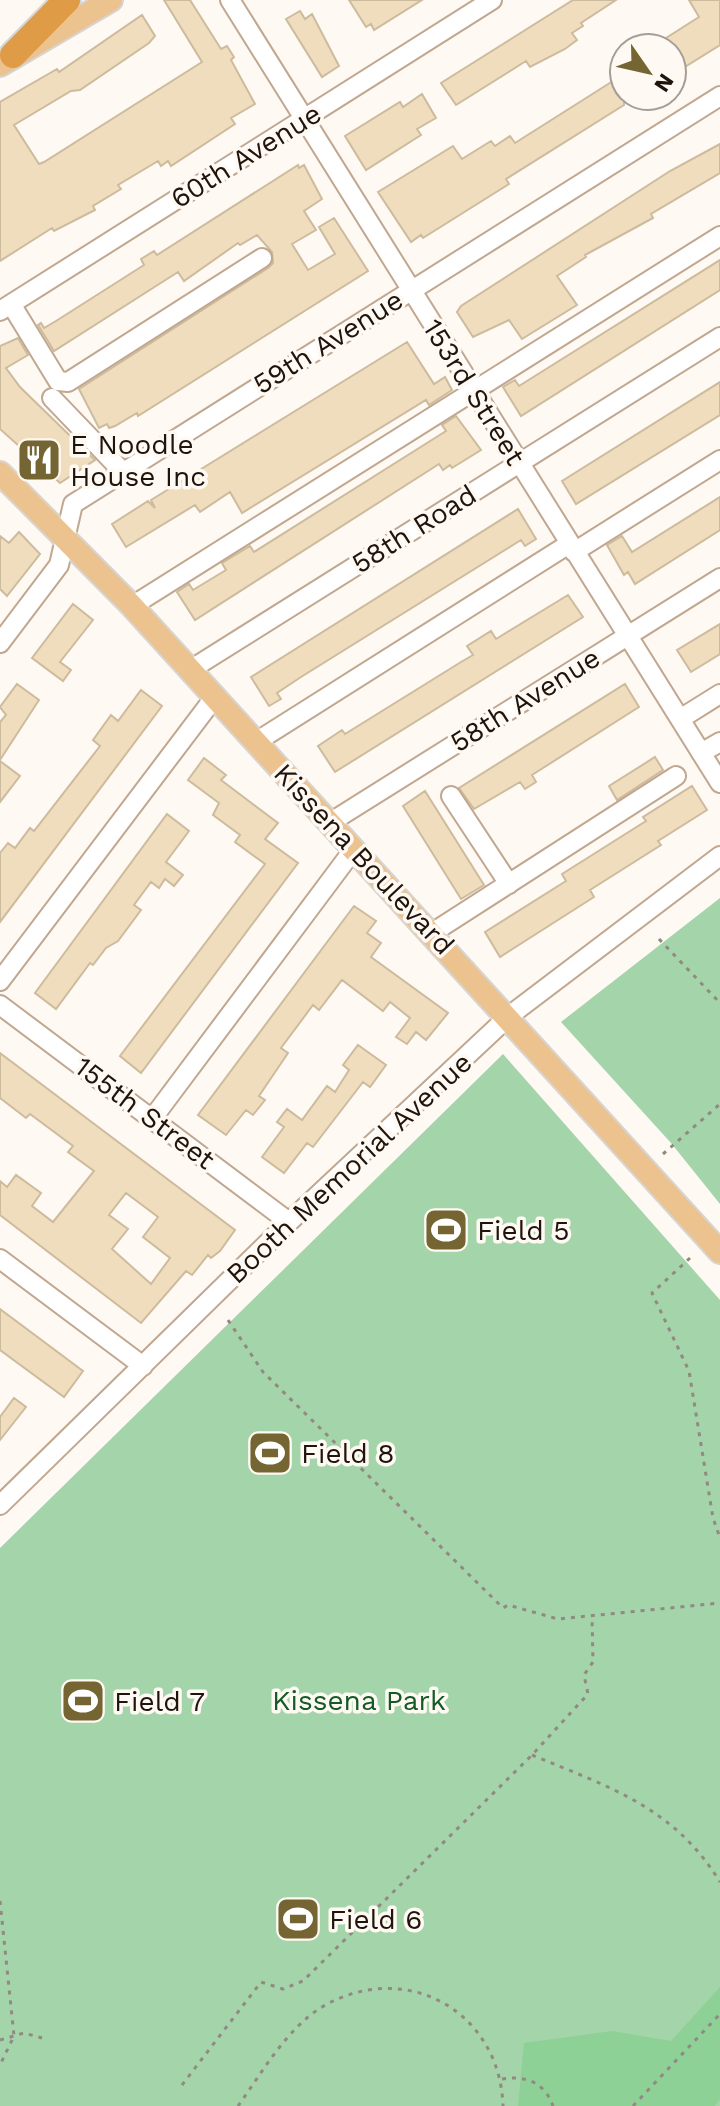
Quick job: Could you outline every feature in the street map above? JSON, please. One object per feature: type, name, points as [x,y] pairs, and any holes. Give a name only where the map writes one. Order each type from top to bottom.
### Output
[{"type":"highway","points":[[7,60],[67,0]]},
{"type":"main road","points":[[7,60],[111,0]]},
{"type":"main road","name":"Kissena Boulevard","points":[[0,473],[132,606],[509,1016],[720,1252]]},
{"type":"street","name":"153rd Street","points":[[230,0],[720,783]]},
{"type":"street","name":"60th Avenue","points":[[5,307],[492,0]]},
{"type":"street","name":"59th Avenue","points":[[0,643],[59,565],[73,504],[720,96]]},
{"type":"street","points":[[132,606],[720,236]]},
{"type":"street","points":[[5,307],[58,381],[68,382],[262,258]]},
{"type":"street","name":"58th Road","points":[[190,670],[720,337]]},
{"type":"street","points":[[52,398],[122,471]]},
{"type":"street","points":[[256,742],[720,460]]},
{"type":"street","name":"58th Avenue","points":[[331,822],[720,578]]},
{"type":"street","points":[[680,719],[720,694]]},
{"type":"street","points":[[0,981],[214,698]]},
{"type":"street","points":[[701,753],[720,742]]},
{"type":"street","points":[[432,933],[676,776]]},
{"type":"street","points":[[451,796],[509,884]]},
{"type":"street","points":[[152,1119],[354,849]]},
{"type":"street","name":"Booth Memorial Avenue","points":[[0,1505],[289,1222],[509,1016],[720,856]]},
{"type":"street","name":"155th Street","points":[[0,1005],[289,1222]]},
{"type":"street","points":[[0,1259],[143,1366]]},
{"type":"path","points":[[659,939],[720,1003]]},
{"type":"path","points":[[663,1154],[720,1104]]},
{"type":"path","points":[[690,1258],[652,1293],[689,1371],[713,1518],[720,1538]]},
{"type":"path","points":[[228,1320],[263,1372],[503,1608],[508,1605],[558,1619],[720,1603]]},
{"type":"path","points":[[182,2085],[261,1982],[283,1989],[303,1981],[532,1755],[588,1694],[584,1675],[593,1662],[592,1617]]},
{"type":"path","points":[[532,1755],[626,1794],[681,1830],[720,1882]]},
{"type":"path","points":[[0,1901],[14,2036],[0,2065]]},
{"type":"path","points":[[238,2106],[294,2034],[321,2008],[376,1989],[416,1992],[463,2014],[495,2056],[502,2079],[503,2106]]},
{"type":"path","points":[[633,2106],[720,2014]]},
{"type":"path","points":[[0,2040],[24,2033],[42,2038]]},
{"type":"path","points":[[502,2079],[532,2081],[548,2091],[553,2106]]},
{"type":"green space","points":[[720,898],[720,1204],[671,1143],[561,1022]]},
{"type":"green space","name":"Kissena Park","points":[[503,1054],[720,1300],[720,2106],[0,2106],[0,1548]]},
{"type":"green space","points":[[720,1987],[720,2099],[715,2106],[518,2106],[524,2043],[612,2031],[671,2041]]},
{"type":"building","points":[[164,0],[190,0],[221,49],[227,46],[234,57],[231,60],[255,104],[231,118],[235,124],[171,166],[168,161],[161,166],[158,161],[118,185],[121,189],[93,206],[95,210],[54,231],[52,228],[0,261],[0,102],[57,69],[59,72],[142,15],[155,36],[149,43],[80,90],[71,91],[14,125],[39,164],[44,162],[202,62]]},
{"type":"building","points":[[349,0],[422,0],[374,30],[371,24],[366,27]]},
{"type":"building","points":[[573,0],[616,0],[581,23],[583,26],[572,33],[577,40],[565,49],[530,67],[526,61],[456,105],[441,83]]},
{"type":"building","points":[[689,0],[720,0],[720,45],[688,65],[688,32],[675,32],[699,17]]},
{"type":"building","points":[[300,11],[305,19],[312,14],[339,66],[322,77],[286,19]]},
{"type":"building","points":[[608,84],[608,112],[613,112],[506,179],[509,184],[423,238],[421,235],[411,242],[378,192],[453,146],[462,159],[491,141],[495,146],[510,136],[515,143]]},
{"type":"building","points":[[422,94],[436,118],[417,129],[421,135],[366,170],[345,136],[400,102],[403,107]]},
{"type":"building","points":[[720,144],[720,173],[651,214],[653,218],[585,255],[557,276],[577,305],[522,339],[509,320],[473,337],[457,312],[461,306],[670,171]]},
{"type":"building","points":[[298,165],[299,168],[304,165],[322,199],[304,211],[316,230],[292,244],[308,270],[335,254],[319,227],[334,218],[368,271],[138,416],[137,413],[115,426],[109,428],[107,424],[99,428],[79,389],[268,268],[273,263],[272,252],[257,235],[240,245],[238,243],[184,281],[178,272],[54,351],[38,325],[41,323],[44,328],[56,321],[144,265],[141,259],[154,251],[157,255]]},
{"type":"building","points":[[720,260],[720,290],[521,416],[503,387],[515,380],[519,386]]},
{"type":"building","points":[[18,338],[28,355],[6,368],[20,387],[95,460],[60,483],[0,429],[0,346]]},
{"type":"building","points":[[407,342],[434,384],[445,377],[452,390],[429,405],[426,400],[242,513],[230,492],[200,512],[195,505],[126,547],[112,524],[148,501],[155,508],[151,500]]},
{"type":"building","points":[[720,382],[720,415],[576,504],[562,481]]},
{"type":"building","points":[[456,416],[481,450],[452,468],[450,465],[443,470],[439,464],[195,620],[177,592],[189,584],[193,590],[226,570],[222,563],[250,546],[254,552],[446,431],[442,425]]},
{"type":"building","points":[[720,497],[720,530],[635,584],[628,572],[624,575],[607,545],[622,536],[632,552]]},
{"type":"building","points":[[518,509],[536,539],[525,546],[521,540],[301,677],[277,693],[281,699],[269,706],[251,677]]},
{"type":"building","points":[[19,532],[40,554],[7,596],[0,589],[0,536],[9,543]]},
{"type":"building","points":[[568,595],[583,617],[335,772],[318,746],[342,730],[345,734],[473,655],[467,646],[491,631],[496,639]]},
{"type":"building","points":[[73,604],[93,620],[60,662],[71,670],[63,681],[32,658]]},
{"type":"building","points":[[720,624],[720,654],[691,672],[677,650]]},
{"type":"building","points":[[17,684],[39,700],[0,760],[0,722],[6,715],[0,707]]},
{"type":"building","points":[[625,684],[639,707],[532,775],[536,782],[525,789],[520,782],[474,809],[459,788]]},
{"type":"building","points":[[141,690],[162,706],[0,922],[0,853],[8,843],[15,848],[30,828],[34,831],[100,746],[93,740],[111,715],[118,721]]},
{"type":"building","points":[[655,757],[663,770],[617,800],[609,786]]},
{"type":"building","points":[[204,758],[226,775],[221,780],[278,823],[265,839],[298,863],[141,1073],[120,1056],[265,864],[235,842],[240,835],[213,815],[219,803],[188,780]]},
{"type":"building","points":[[0,761],[20,776],[0,802]]},
{"type":"building","points":[[692,786],[707,810],[658,841],[661,845],[590,890],[594,897],[500,957],[485,932],[566,881],[562,874],[646,821],[643,817]]},
{"type":"building","points":[[425,791],[484,885],[461,899],[403,806]]},
{"type":"building","points":[[167,814],[189,831],[166,862],[183,875],[174,886],[165,879],[159,888],[151,882],[134,905],[141,910],[118,941],[106,948],[93,965],[90,963],[56,1009],[35,993]]},
{"type":"building","points":[[354,906],[376,921],[367,933],[381,943],[371,957],[448,1013],[426,1040],[416,1032],[407,1044],[396,1037],[410,1018],[390,1002],[383,1011],[342,980],[319,1010],[313,1005],[281,1048],[288,1053],[259,1096],[265,1100],[253,1115],[246,1110],[226,1135],[198,1115]]},
{"type":"building","points":[[358,1045],[386,1065],[370,1087],[363,1082],[313,1147],[307,1143],[284,1173],[262,1157],[284,1127],[277,1122],[287,1109],[302,1120],[327,1086],[335,1092],[349,1070],[343,1065]]},
{"type":"building","points":[[0,1053],[235,1230],[220,1251],[211,1258],[208,1255],[192,1275],[186,1271],[141,1323],[0,1215],[0,1181],[7,1187],[16,1175],[41,1193],[32,1206],[53,1222],[94,1171],[68,1152],[73,1146],[30,1114],[26,1118],[0,1098]],"holes":[[[126,1193],[158,1217],[143,1237],[170,1258],[151,1284],[112,1249],[128,1229],[109,1215]]]},
{"type":"building","points":[[0,1309],[83,1371],[64,1397],[0,1350]]},
{"type":"building","points":[[14,1398],[26,1407],[0,1440],[0,1417]]},
{"type":"place","name":"E Noodle House Inc","points":[[39,460]]},
{"type":"place","name":"Field 5","points":[[446,1230]]},
{"type":"place","name":"Field 8","points":[[270,1453]]},
{"type":"place","name":"Field 7","points":[[83,1701]]},
{"type":"place","name":"Field 6","points":[[298,1919]]}]
